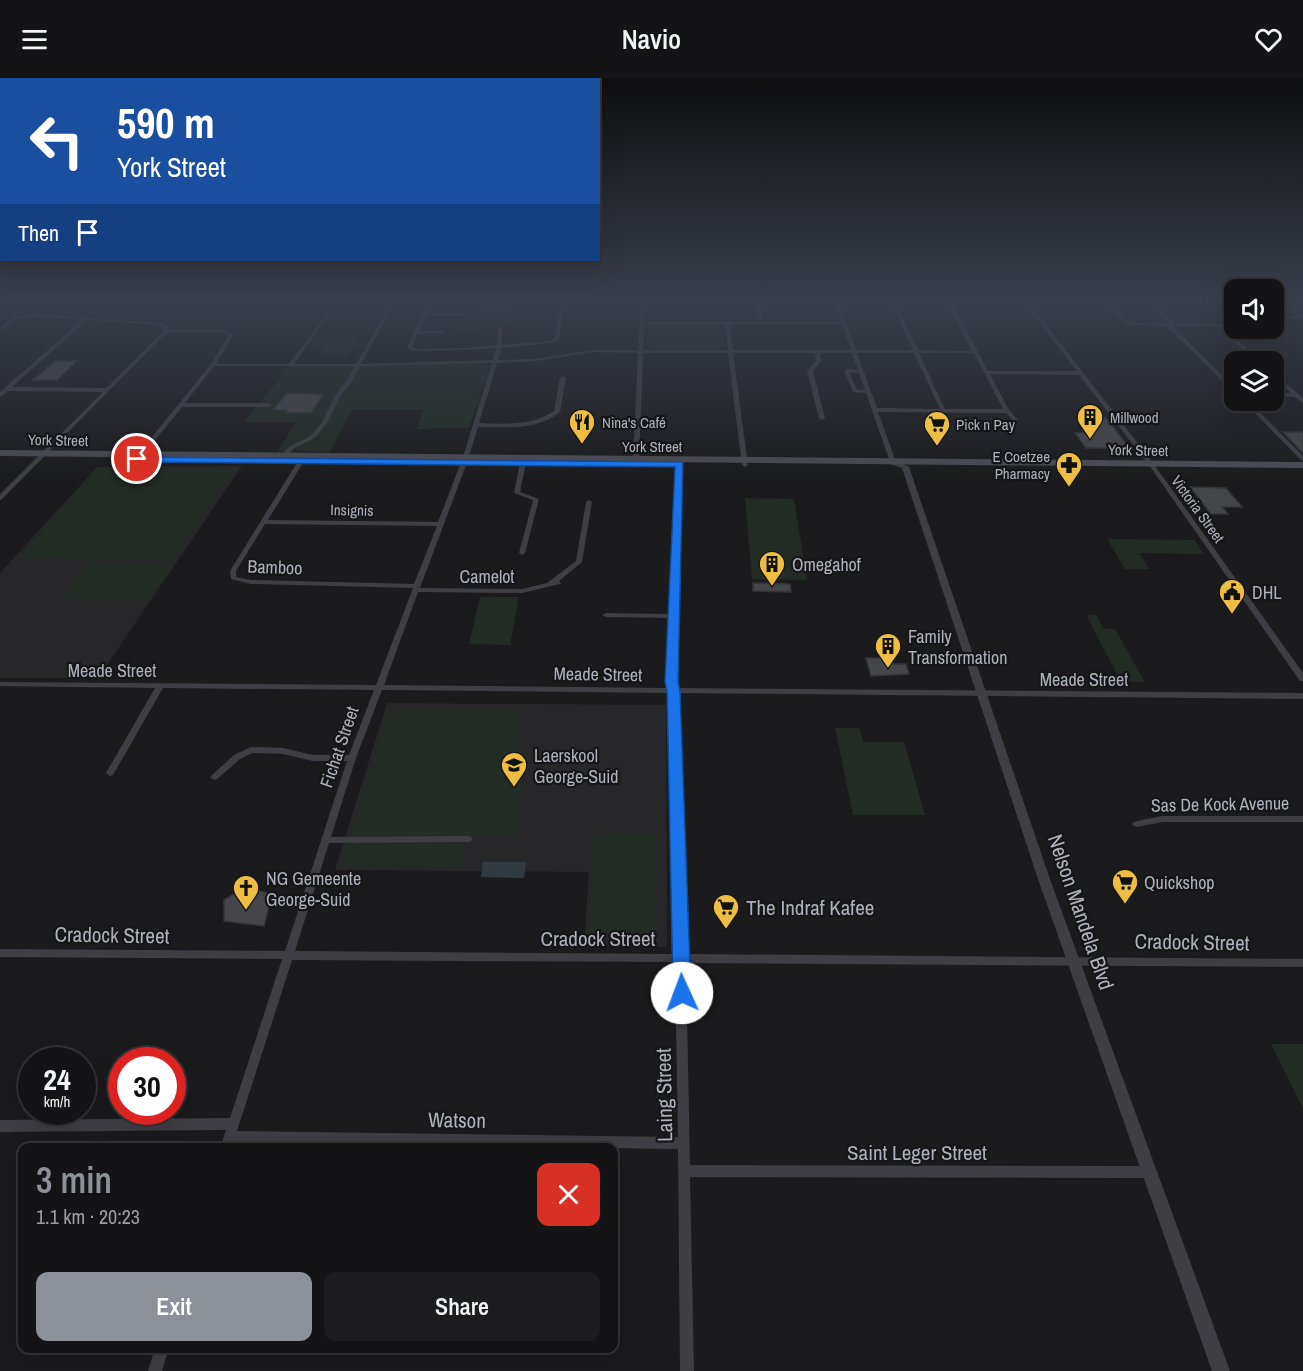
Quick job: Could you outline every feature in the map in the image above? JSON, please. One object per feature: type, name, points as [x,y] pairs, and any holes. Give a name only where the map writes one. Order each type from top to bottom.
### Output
[{"type":"main road","name":"York Street","points":[[0,453],[43,456]]},
{"type":"main road","name":"York Street","points":[[139,457],[285,455],[636,462]]},
{"type":"main road","name":"York Street","points":[[0,458],[43,456],[301,461],[465,460],[524,463],[680,462],[905,466],[1152,466],[1302,463]]},
{"type":"main road","name":"York Street","points":[[745,463],[893,462],[1152,466]]},
{"type":"street","points":[[0,396],[39,360]]},
{"type":"street","points":[[0,498],[136,360]]},
{"type":"street","points":[[139,457],[216,360]]},
{"type":"street","points":[[291,364],[294,360]]},
{"type":"street","points":[[285,455],[292,445],[314,435],[362,360]]},
{"type":"street","points":[[213,365],[359,365],[524,360]]},
{"type":"street","points":[[636,462],[641,360]]},
{"type":"street","points":[[732,360],[745,463]]},
{"type":"street","points":[[819,360],[810,371],[822,418]]},
{"type":"street","points":[[857,360],[893,462],[905,466]]},
{"type":"street","points":[[920,360],[943,410]]},
{"type":"street","points":[[980,360],[1007,411],[1015,420]]},
{"type":"street","name":"Victoria Street","points":[[1071,360],[1152,466],[1303,679]]},
{"type":"street","points":[[1206,360],[1224,380]]},
{"type":"street","name":"Fichat Street","points":[[227,1142],[352,758],[465,460],[495,361]]},
{"type":"street","points":[[861,372],[847,371],[855,392],[868,392]]},
{"type":"street","points":[[986,372],[1080,372]]},
{"type":"street","points":[[475,426],[522,425],[552,416],[557,412],[563,378]]},
{"type":"street","points":[[1284,384],[1303,401]]},
{"type":"street","points":[[7,389],[106,390]]},
{"type":"street","points":[[1284,395],[1303,395]]},
{"type":"street","points":[[182,405],[269,405]]},
{"type":"street","points":[[875,410],[1007,411]]},
{"type":"street","points":[[1254,411],[1302,463]]},
{"type":"street","name":"Bamboo","points":[[301,461],[233,571],[232,575],[236,580],[416,588]]},
{"type":"street","name":"Laing Street","points":[[680,462],[671,682],[674,691],[685,1171],[687,1371]]},
{"type":"street","points":[[522,553],[536,499],[517,493],[524,463]]},
{"type":"street","name":"Nelson Mandela Blvd","points":[[905,466],[1074,961],[1221,1371]]},
{"type":"street","points":[[549,586],[579,562],[589,502]]},
{"type":"street","name":"Insignis","points":[[265,522],[439,524]]},
{"type":"street","name":"Camelot","points":[[416,588],[522,591],[558,583]]},
{"type":"street","points":[[606,615],[675,616]]},
{"type":"street","name":"Meade Street","points":[[0,684],[1303,696]]},
{"type":"street","points":[[110,773],[161,685]]},
{"type":"street","points":[[214,777],[237,757],[251,750],[277,751],[313,758],[352,758]]},
{"type":"street","name":"Sas De Kock Avenue","points":[[1137,824],[1162,819],[1303,819]]},
{"type":"street","points":[[327,840],[468,838]]},
{"type":"street","name":"Cradock Street","points":[[0,953],[1303,963]]},
{"type":"street","points":[[0,1126],[233,1124]]},
{"type":"street","name":"Watson","points":[[227,1142],[684,1143]]},
{"type":"street","name":"Saint Leger Street","points":[[685,1171],[1150,1172]]},
{"type":"street","points":[[155,1371],[160,1353]]},
{"type":"shaded area","points":[[484,363],[490,366],[469,428],[416,429],[424,410],[352,410],[330,452],[278,451],[296,422],[244,422],[290,366]]},
{"type":"shaded area","points":[[242,466],[98,678],[0,678],[0,573],[97,467]]},
{"type":"shaded area","points":[[98,467],[234,469],[173,559],[18,558]]},
{"type":"shaded area","points":[[745,498],[794,499],[807,580],[752,579]]},
{"type":"shaded area","points":[[1107,539],[1194,540],[1204,554],[1140,553],[1149,569],[1125,569]]},
{"type":"shaded area","points":[[90,562],[174,564],[148,601],[59,598]]},
{"type":"shaded area","points":[[480,597],[519,597],[510,645],[469,644]]},
{"type":"shaded area","points":[[1086,615],[1096,615],[1104,629],[1115,629],[1145,682],[1102,681],[1099,674],[1117,674]]},
{"type":"shaded area","name":"Laerskool George-Suid","points":[[387,703],[666,705],[667,947],[584,946],[589,872],[335,870]]},
{"type":"shaded area","points":[[388,709],[520,709],[512,768],[523,776],[515,836],[351,836]]},
{"type":"shaded area","points":[[835,728],[860,728],[863,742],[904,742],[925,815],[853,815]]},
{"type":"shaded area","points":[[594,833],[656,833],[656,938],[588,937]]},
{"type":"shaded area","points":[[463,841],[460,865],[339,866],[345,843]]},
{"type":"shaded area","points":[[483,862],[526,862],[524,878],[481,877]]},
{"type":"shaded area","points":[[1271,1044],[1303,1044],[1303,1109]]},
{"type":"building","points":[[55,361],[76,361],[57,380],[33,380]]},
{"type":"building","points":[[286,394],[323,395],[311,413],[285,413],[287,410],[273,410]]},
{"type":"building","points":[[1106,418],[1129,448],[1086,448],[1075,433],[1094,433],[1083,419]]},
{"type":"building","points":[[1283,432],[1303,432],[1303,453]]},
{"type":"building","points":[[1190,487],[1226,488],[1242,507],[1222,507],[1228,514],[1211,514]]},
{"type":"building","name":"Omegahof","points":[[753,583],[790,584],[791,592],[753,591]]},
{"type":"building","name":"Family Transformation","points":[[866,658],[885,658],[887,664],[906,664],[909,674],[871,676]]},
{"type":"building","name":"NG Gemeente George-Suid","points":[[244,887],[272,894],[264,926],[224,921],[224,900]]},
{"type":"place","name":"Millwood","points":[[1090,440]]},
{"type":"place","name":"Nina's Café","points":[[582,445]]},
{"type":"place","name":"Pick n Pay","points":[[937,447]]},
{"type":"place","name":"E Coetzee Pharmacy","points":[[1069,488]]},
{"type":"place","name":"Omegahof","points":[[772,587]]},
{"type":"place","name":"DHL","points":[[1232,615]]},
{"type":"place","name":"Family Transformation","points":[[888,669]]},
{"type":"place","name":"Laerskool George-Suid","points":[[514,788]]},
{"type":"place","name":"Quickshop","points":[[1125,905]]},
{"type":"place","name":"NG Gemeente George-Suid","points":[[246,911]]},
{"type":"place","name":"The Indraf Kafee","points":[[726,930]]},
{"type":"route","points":[[137,459],[680,464],[671,682],[674,691],[682,993]]}]
